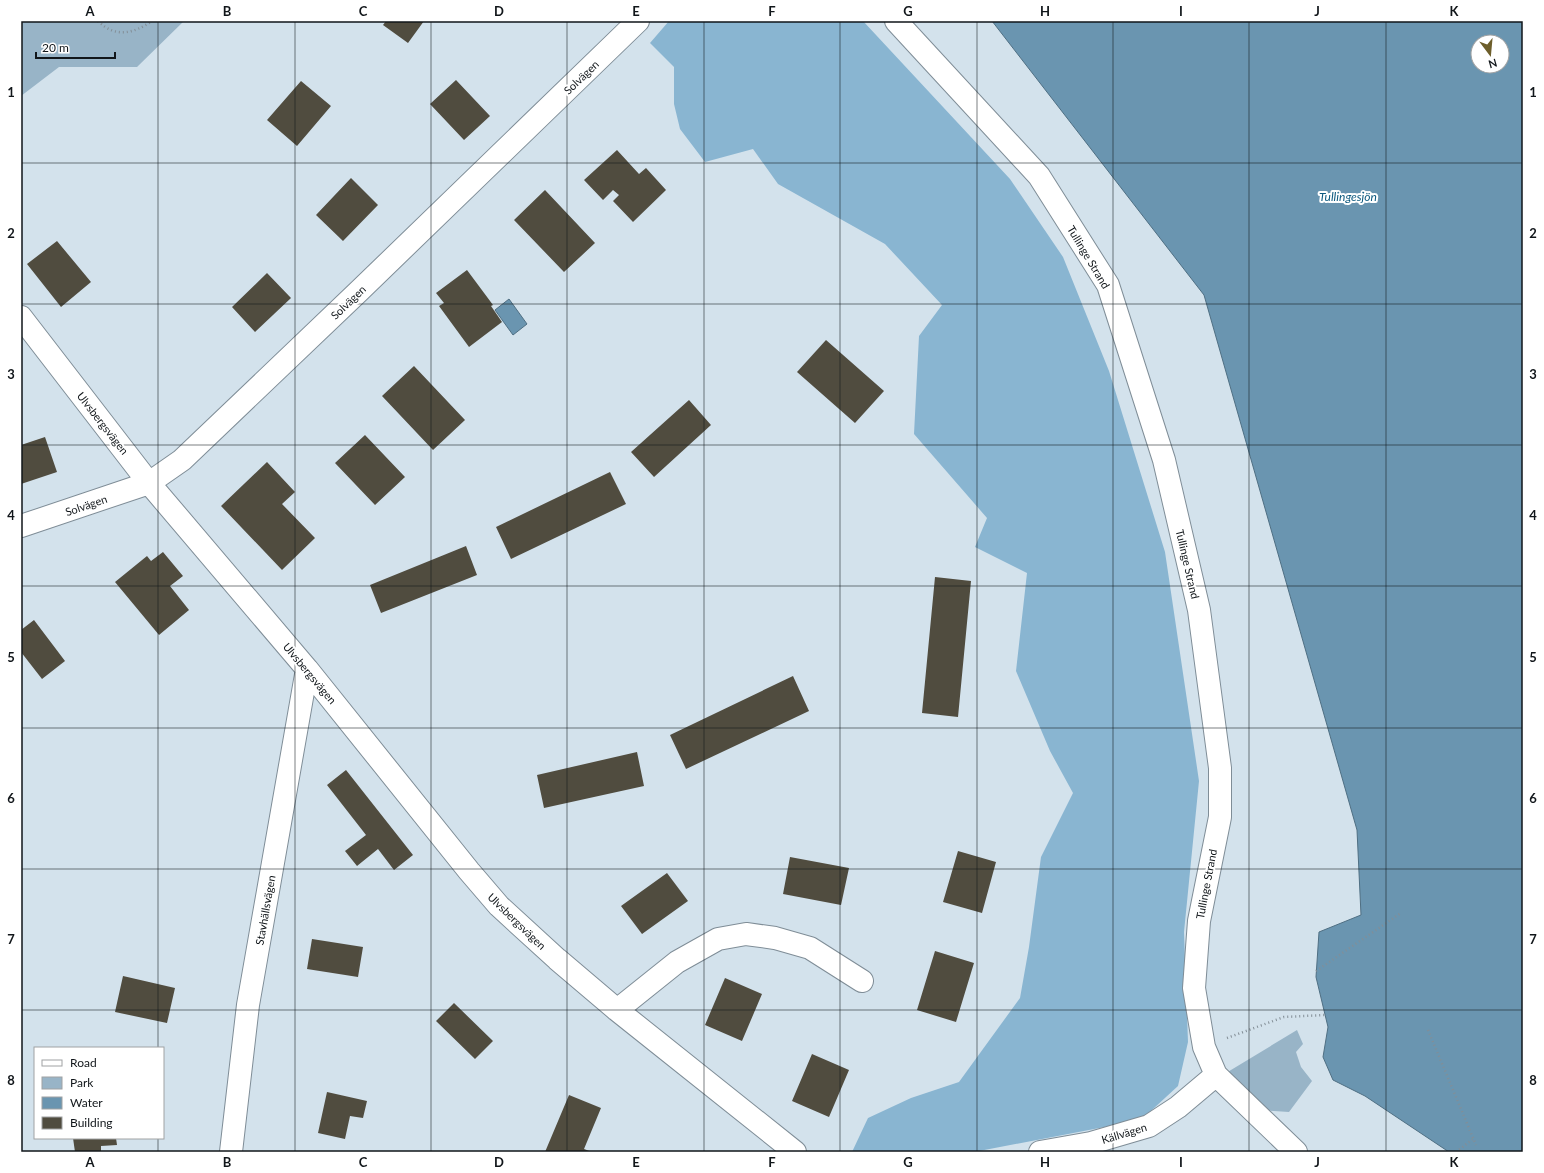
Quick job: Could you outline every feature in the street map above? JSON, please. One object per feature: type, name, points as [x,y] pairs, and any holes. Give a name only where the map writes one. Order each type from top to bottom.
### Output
[{"type":"street","name":"Solvägen","points":[[21,526],[149,483],[182,460],[638,21]]},
{"type":"street","name":"Tullinge Strand","points":[[896,21],[1039,176],[1108,285],[1164,460],[1199,610],[1220,768],[1220,817],[1198,922],[1194,988],[1204,1047],[1216,1075],[1296,1152]]},
{"type":"street","name":"Ulvsbergsvägen","points":[[21,318],[149,483],[308,669],[469,871],[499,906],[557,959],[617,1010],[795,1152]]},
{"type":"street","name":"Stavhällsvägen","points":[[231,1152],[248,1005],[308,669]]},
{"type":"street","points":[[617,1010],[677,962],[718,939],[746,934],[775,938],[810,948],[862,981]]},
{"type":"street","name":"Källvägen","points":[[1040,1152],[1091,1143],[1149,1126],[1178,1107],[1216,1075]]},
{"type":"path","points":[[98,21],[105,28],[117,33],[129,32],[152,21]]},
{"type":"path","points":[[1316,971],[1401,914]]},
{"type":"path","points":[[1204,1047],[1284,1017],[1325,1015]]},
{"type":"path","points":[[1428,1030],[1476,1145]]},
{"type":"path","points":[[1456,1152],[1473,1139]]},
{"type":"green space","points":[[21,21],[184,21],[137,67],[59,67],[21,96]]},
{"type":"green space","points":[[1297,1030],[1303,1044],[1296,1052],[1301,1067],[1312,1081],[1289,1112],[1259,1110],[1226,1073]]},
{"type":"shaded area","points":[[669,21],[863,21],[1010,179],[1063,257],[1109,371],[1165,552],[1199,781],[1184,932],[1188,1042],[1178,1086],[1141,1120],[974,1152],[852,1152],[868,1118],[911,1098],[959,1082],[1020,998],[1029,947],[1041,857],[1073,793],[1050,751],[1016,671],[1027,573],[975,547],[987,518],[914,434],[919,336],[942,305],[885,244],[778,184],[753,149],[705,162],[680,129],[674,104],[674,67],[650,43]]},
{"type":"water","name":"Tullingesjön","points":[[992,21],[1523,21],[1523,1152],[1449,1152],[1365,1096],[1333,1080],[1323,1057],[1328,1027],[1316,977],[1319,932],[1361,915],[1357,830],[1204,295]]},
{"type":"water","points":[[509,299],[527,324],[513,335],[495,310]]},
{"type":"building","points":[[386,21],[424,21],[408,43],[383,25]]},
{"type":"building","points":[[456,80],[490,116],[464,140],[430,104]]},
{"type":"building","points":[[301,81],[331,106],[297,146],[267,120]]},
{"type":"building","points":[[617,150],[639,174],[646,168],[666,190],[633,222],[613,201],[619,195],[613,190],[603,200],[584,180]]},
{"type":"building","points":[[351,178],[378,205],[343,241],[316,215]]},
{"type":"building","points":[[545,190],[595,243],[564,272],[514,220]]},
{"type":"building","points":[[57,241],[91,282],[61,307],[27,264]]},
{"type":"building","points":[[467,270],[493,305],[491,306],[502,322],[469,347],[439,306],[444,303],[436,293]]},
{"type":"building","points":[[267,273],[291,298],[255,332],[232,307]]},
{"type":"building","points":[[826,340],[884,391],[855,423],[797,372]]},
{"type":"building","points":[[414,366],[465,420],[433,450],[382,396]]},
{"type":"building","points":[[689,400],[711,425],[654,477],[631,452]]},
{"type":"building","points":[[365,435],[405,477],[375,505],[335,463]]},
{"type":"building","points":[[45,437],[57,472],[21,484],[21,445]]},
{"type":"building","points":[[267,462],[295,492],[282,504],[315,538],[282,570],[221,506]]},
{"type":"building","points":[[610,472],[626,504],[511,559],[496,527]]},
{"type":"building","points":[[466,546],[477,575],[381,613],[370,585]]},
{"type":"building","points":[[163,552],[183,576],[170,586],[189,610],[159,635],[115,582],[147,556],[151,561]]},
{"type":"building","points":[[935,577],[971,581],[958,717],[922,713]]},
{"type":"building","points":[[34,620],[65,661],[42,679],[21,652],[21,630]]},
{"type":"building","points":[[793,676],[809,711],[686,769],[670,735]]},
{"type":"building","points":[[637,752],[644,786],[544,808],[537,775]]},
{"type":"building","points":[[346,770],[413,855],[394,870],[378,849],[357,866],[345,851],[366,835],[327,785]]},
{"type":"building","points":[[958,851],[996,862],[982,913],[943,902]]},
{"type":"building","points":[[790,857],[849,868],[841,905],[783,894]]},
{"type":"building","points":[[667,873],[688,901],[642,934],[621,906]]},
{"type":"building","points":[[312,939],[363,947],[358,977],[307,969]]},
{"type":"building","points":[[935,951],[974,963],[956,1022],[917,1010]]},
{"type":"building","points":[[123,976],[175,988],[167,1023],[115,1012]]},
{"type":"building","points":[[725,978],[762,994],[742,1041],[705,1025]]},
{"type":"building","points":[[454,1003],[493,1041],[475,1059],[436,1021]]},
{"type":"building","points":[[812,1054],[849,1070],[829,1117],[792,1101]]},
{"type":"building","points":[[327,1092],[367,1101],[363,1118],[350,1116],[345,1139],[318,1133]]},
{"type":"building","points":[[569,1095],[601,1108],[584,1149],[592,1152],[545,1152]]},
{"type":"building","points":[[73,1139],[116,1139],[117,1145],[101,1146],[101,1152],[75,1152]]}]
